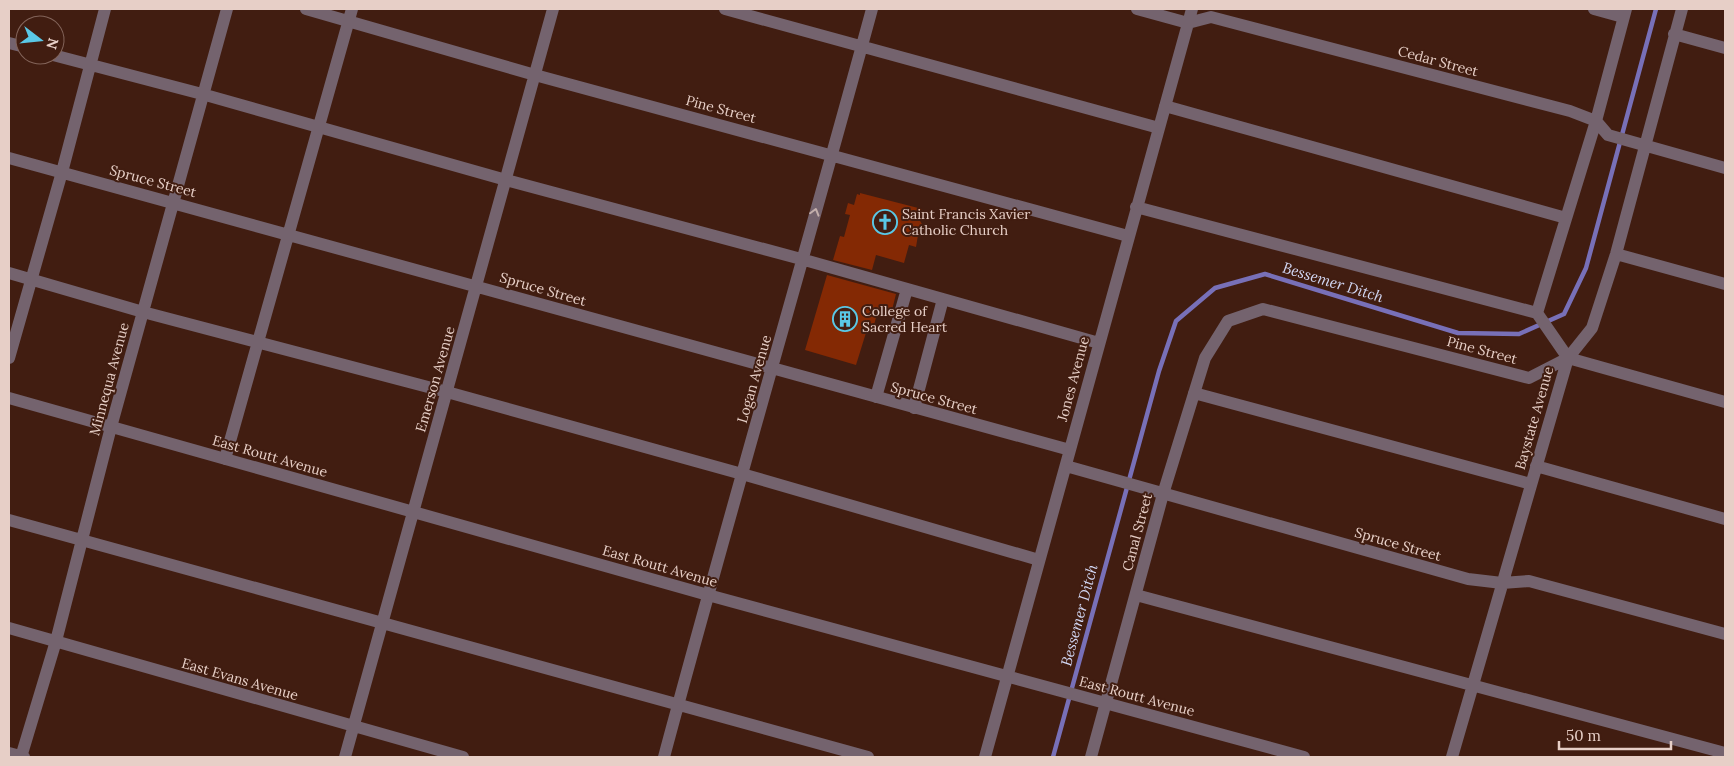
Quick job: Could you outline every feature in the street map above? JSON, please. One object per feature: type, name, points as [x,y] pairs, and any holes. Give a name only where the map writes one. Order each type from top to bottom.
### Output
[{"type":"street","points":[[9,358],[62,172],[105,9]]},
{"type":"street","name":"Minnequa Avenue","points":[[18,756],[56,641],[111,427],[227,9]]},
{"type":"street","name":"Pine Street","points":[[306,9],[350,15],[535,75],[1128,236]]},
{"type":"street","name":"Emerson Avenue","points":[[346,757],[554,9]]},
{"type":"street","points":[[725,9],[1159,128]]},
{"type":"street","name":"Logan Avenue","points":[[664,757],[872,9]]},
{"type":"street","name":"Cedar Street","points":[[1137,9],[1188,23],[1211,17],[1570,111],[1596,121],[1608,135],[1725,168]]},
{"type":"street","name":"Jones Avenue","points":[[985,757],[1066,466],[1098,343],[1192,9]]},
{"type":"street","points":[[1136,207],[1537,313],[1596,121],[1624,13],[1594,9]]},
{"type":"street","points":[[1682,9],[1642,145],[1616,254],[1592,328],[1568,358],[1725,402]]},
{"type":"street","points":[[225,459],[350,15]]},
{"type":"street","points":[[1674,34],[1725,48]]},
{"type":"street","points":[[65,58],[202,94],[506,180],[801,259],[1098,343]]},
{"type":"street","points":[[1165,106],[1566,218]]},
{"type":"street","name":"Spruce Street","points":[[9,158],[1070,450]]},
{"type":"street","points":[[1616,254],[1725,284]]},
{"type":"street","points":[[9,273],[143,312],[447,392],[742,474],[1040,560]]},
{"type":"street","points":[[876,397],[907,289]]},
{"type":"street","points":[[914,408],[943,299]]},
{"type":"street","name":"Pine Street","points":[[1228,321],[1263,308],[1529,378],[1568,358]]},
{"type":"street","name":"Baystate Avenue","points":[[1452,757],[1568,358],[1537,313]]},
{"type":"street","name":"Canal Street","points":[[1091,757],[1163,494],[1194,393],[1205,358],[1228,321]]},
{"type":"street","points":[[1194,393],[1531,484]]},
{"type":"street","name":"East Routt Avenue","points":[[9,398],[708,595],[1304,757]]},
{"type":"street","name":"Spruce Street","points":[[1066,466],[1468,579],[1502,583],[1530,581],[1725,634]]},
{"type":"street","points":[[1536,466],[1725,519]]},
{"type":"street","points":[[9,520],[868,757]]},
{"type":"street","points":[[1136,595],[1725,753]]},
{"type":"street","name":"East Evans Avenue","points":[[9,628],[463,757]]},
{"type":"building","name":"Saint Francis Xavier Catholic Church","points":[[860,193],[922,209],[919,219],[923,226],[921,233],[918,235],[916,247],[909,245],[904,263],[876,255],[872,270],[833,260],[840,236],[844,237],[850,215],[845,214],[848,203],[854,205],[857,194],[860,195]]},
{"type":"building","name":"College of Sacred Heart","points":[[827,275],[896,294],[891,314],[878,310],[874,325],[869,323],[856,365],[805,350]]},
{"type":"waterway","name":"Bessemer Ditch","points":[[1053,757],[1159,371],[1176,321],[1215,288],[1265,274],[1458,333],[1519,334],[1564,314],[1586,268],[1656,9]]},
{"type":"place","name":"Saint Francis Xavier Catholic Church","points":[[885,222]]},
{"type":"place","name":"College of Sacred Heart","points":[[845,319]]}]
